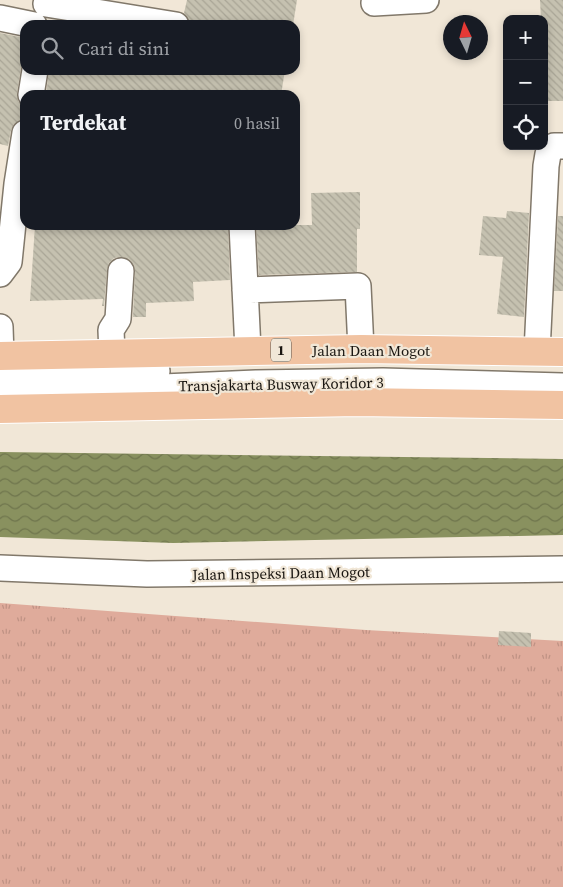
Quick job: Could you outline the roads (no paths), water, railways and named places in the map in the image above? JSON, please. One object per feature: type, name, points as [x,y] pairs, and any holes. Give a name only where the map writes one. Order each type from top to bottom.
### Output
[{"type":"highway","name":"Jalan Daan Mogot","points":[[0,362],[120,353],[248,350],[360,349],[550,352]]},
{"type":"highway","points":[[0,409],[357,402],[563,405]]},
{"type":"street","points":[[374,2],[426,0]]},
{"type":"street","points":[[0,18],[42,14],[115,20]]},
{"type":"street","points":[[32,90],[35,75]]},
{"type":"street","points":[[550,352],[546,166],[548,154],[554,146],[563,146]]},
{"type":"street","points":[[0,274],[9,262],[8,182],[20,147]]},
{"type":"street","points":[[242,230],[248,350]]},
{"type":"street","points":[[120,353],[111,330],[118,319],[121,271]]},
{"type":"street","points":[[244,290],[358,286],[360,349]]},
{"type":"street","points":[[0,326],[0,362]]},
{"type":"street","name":"Transjakarta Busway Koridor 3","points":[[0,362],[563,371]]},
{"type":"street","name":"Transjakarta Busway Koridor 3","points":[[0,394],[256,383],[364,382],[563,386]]},
{"type":"street","name":"Jalan Inspeksi Daan Mogot","points":[[0,568],[147,574],[563,569]]},
{"type":"water","points":[[0,452],[563,459],[563,535],[173,543],[0,537]]}]
